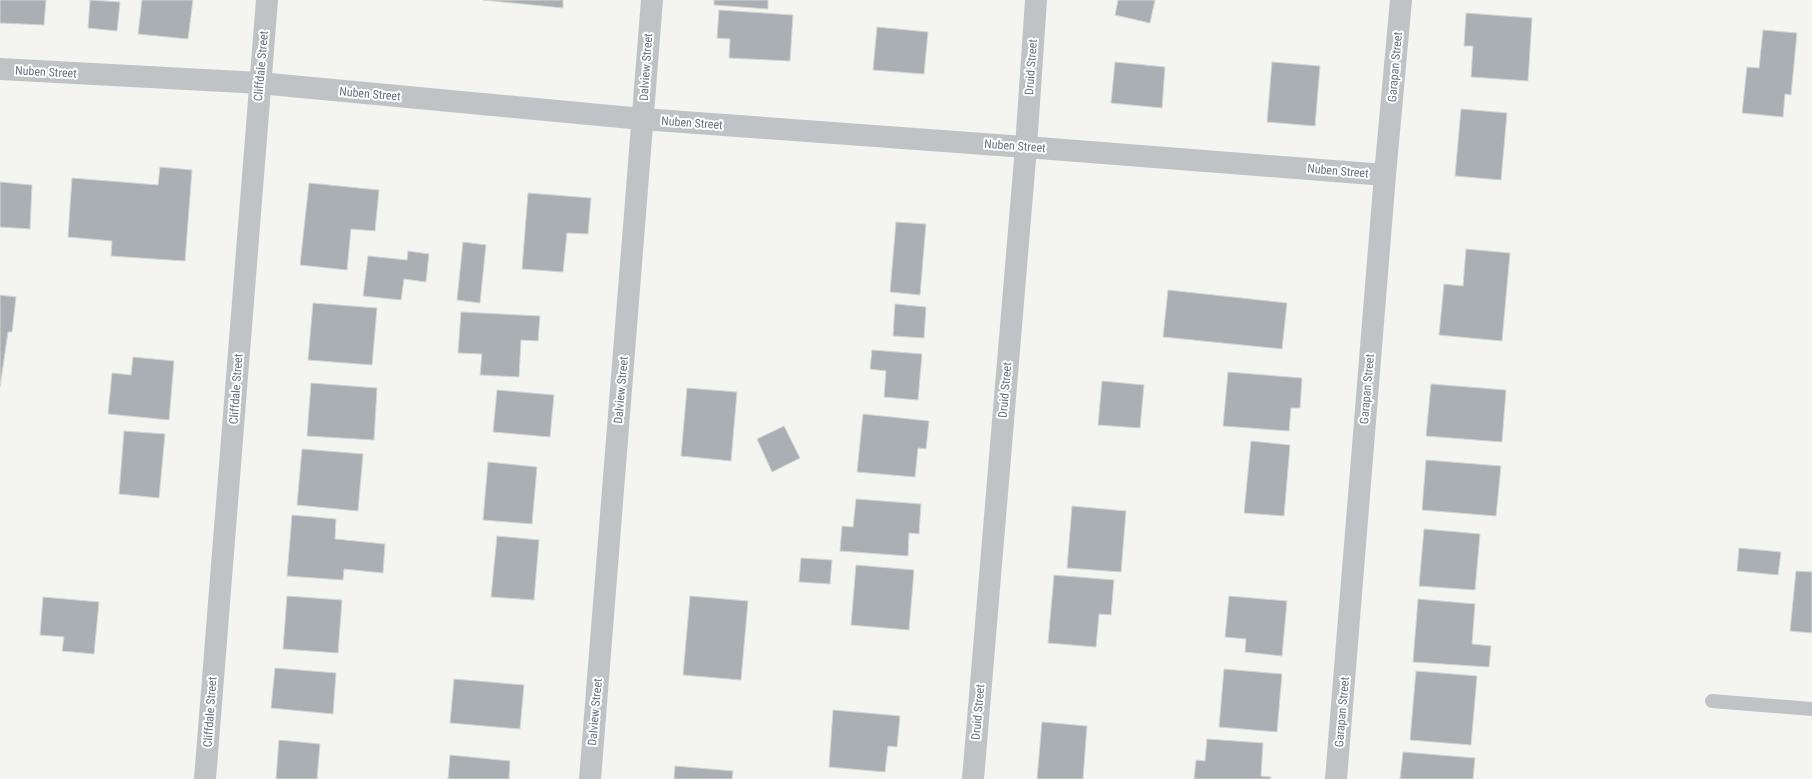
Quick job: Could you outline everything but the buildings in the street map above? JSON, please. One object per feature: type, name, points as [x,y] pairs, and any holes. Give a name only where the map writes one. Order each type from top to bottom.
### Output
[{"type":"street","name":"Cliffdale Street","points":[[205,779],[267,0]]},
{"type":"street","name":"Dalview Street","points":[[590,779],[652,0]]},
{"type":"street","name":"Druid Street","points":[[973,779],[1026,147],[1036,0]]},
{"type":"street","name":"Garapan Street","points":[[1336,779],[1385,175],[1401,0]]},
{"type":"street","name":"Nuben Street","points":[[0,69],[260,83],[642,119],[1385,175]]},
{"type":"lane","points":[[1712,701],[1812,709]]}]
